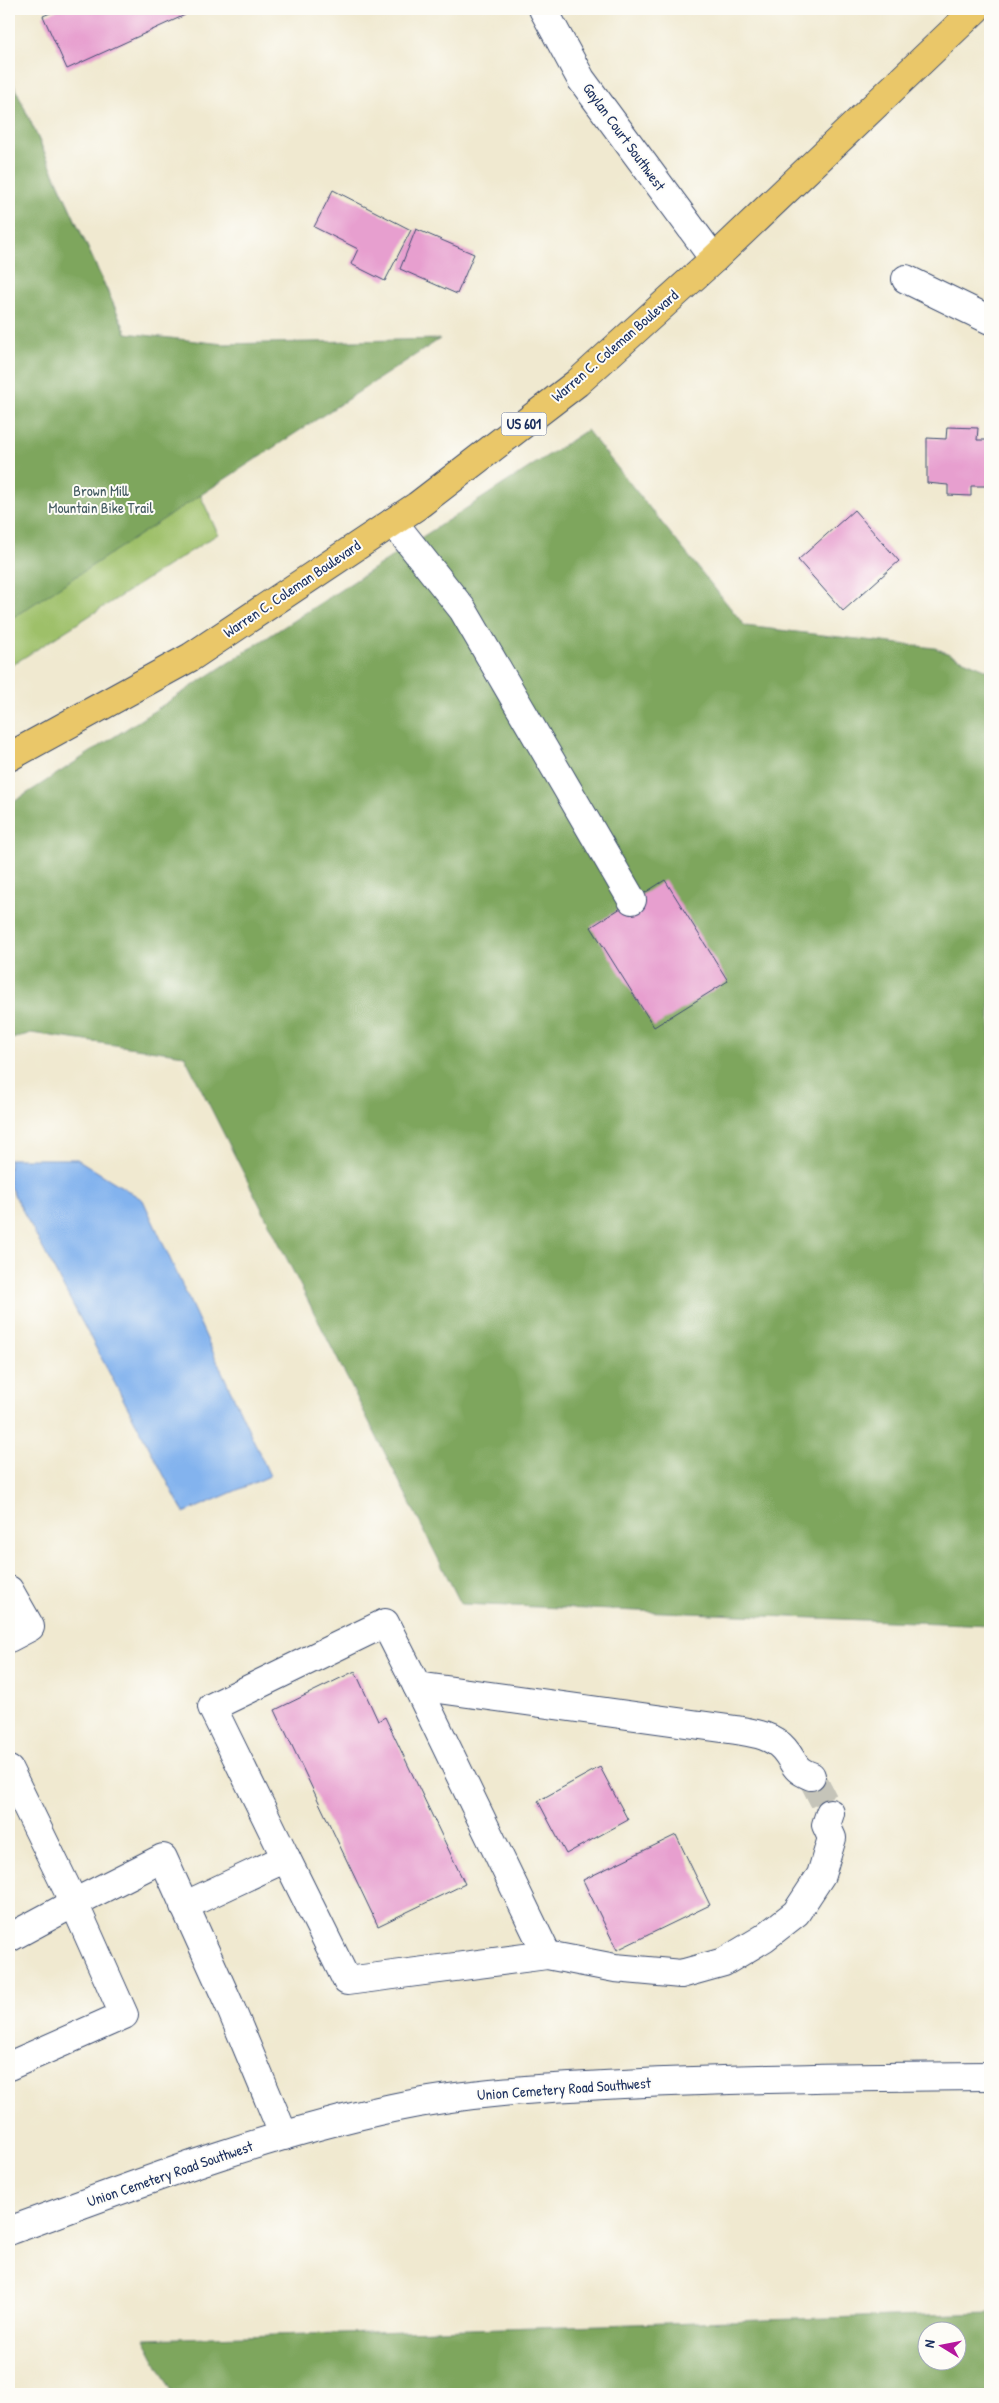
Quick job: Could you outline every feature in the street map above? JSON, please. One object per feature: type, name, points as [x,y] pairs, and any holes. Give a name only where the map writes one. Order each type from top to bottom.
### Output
[{"type":"highway","name":"Warren C. Coleman Boulevard","points":[[9,757],[191,657],[418,506],[577,383],[714,259],[976,9]]},
{"type":"street","name":"Gaylan Court Southwest","points":[[543,9],[581,79],[714,259]]},
{"type":"street","points":[[906,279],[990,320]]},
{"type":"street","points":[[393,522],[463,610],[632,900]]},
{"type":"street","points":[[9,1590],[30,1627],[9,1638]]},
{"type":"street","points":[[547,1955],[385,1623],[212,1707],[347,1981],[547,1955],[615,1968],[681,1974],[724,1962],[764,1938],[796,1913],[821,1875],[832,1838],[823,1820]]},
{"type":"street","points":[[417,1686],[736,1730],[765,1736],[783,1748],[802,1778]]},
{"type":"street","points":[[9,1770],[74,1903],[124,2015],[9,2066]]},
{"type":"street","points":[[9,1938],[163,1858],[229,2004],[284,2136]]},
{"type":"street","points":[[184,1906],[286,1858]]},
{"type":"street","name":"Union Cemetery Road Southwest","points":[[9,2231],[201,2161],[284,2136],[393,2108],[503,2090],[719,2079],[990,2076]]},
{"type":"green space","name":"Brown Mill Mountain Bike Trail","points":[[9,74],[218,534],[9,667]]},
{"type":"green space","name":"Brown Mill Mountain Bike Trail","points":[[9,74],[126,333],[223,344],[440,339],[9,620]]},
{"type":"green space","points":[[587,430],[745,626],[935,648],[990,671],[990,1625],[461,1604],[184,1055],[31,1033],[9,1040],[9,805]]},
{"type":"green space","points":[[990,2313],[990,2394],[173,2394],[144,2339]]},
{"type":"water","points":[[9,1159],[77,1159],[143,1200],[270,1476],[184,1513],[9,1185]]},
{"type":"building","points":[[60,9],[182,9],[185,15],[67,69],[43,16]]},
{"type":"building","points":[[333,190],[411,230],[385,281],[351,264],[358,249],[314,227]]},
{"type":"building","points":[[416,229],[474,254],[457,294],[400,269]]},
{"type":"building","points":[[947,427],[978,428],[977,440],[990,440],[990,486],[971,486],[971,496],[948,495],[948,485],[927,483],[927,438],[946,439]]},
{"type":"building","points":[[854,510],[899,561],[843,611],[798,560]]},
{"type":"building","points":[[665,880],[728,981],[654,1027],[591,927]]},
{"type":"building","points":[[355,1671],[378,1721],[385,1717],[465,1884],[378,1926],[275,1710]]},
{"type":"building","points":[[600,1767],[628,1820],[566,1854],[538,1801]]},
{"type":"building","points":[[676,1835],[710,1905],[617,1950],[583,1880]]},
{"type":"tunnel","points":[[811,1776],[830,1813]]}]
